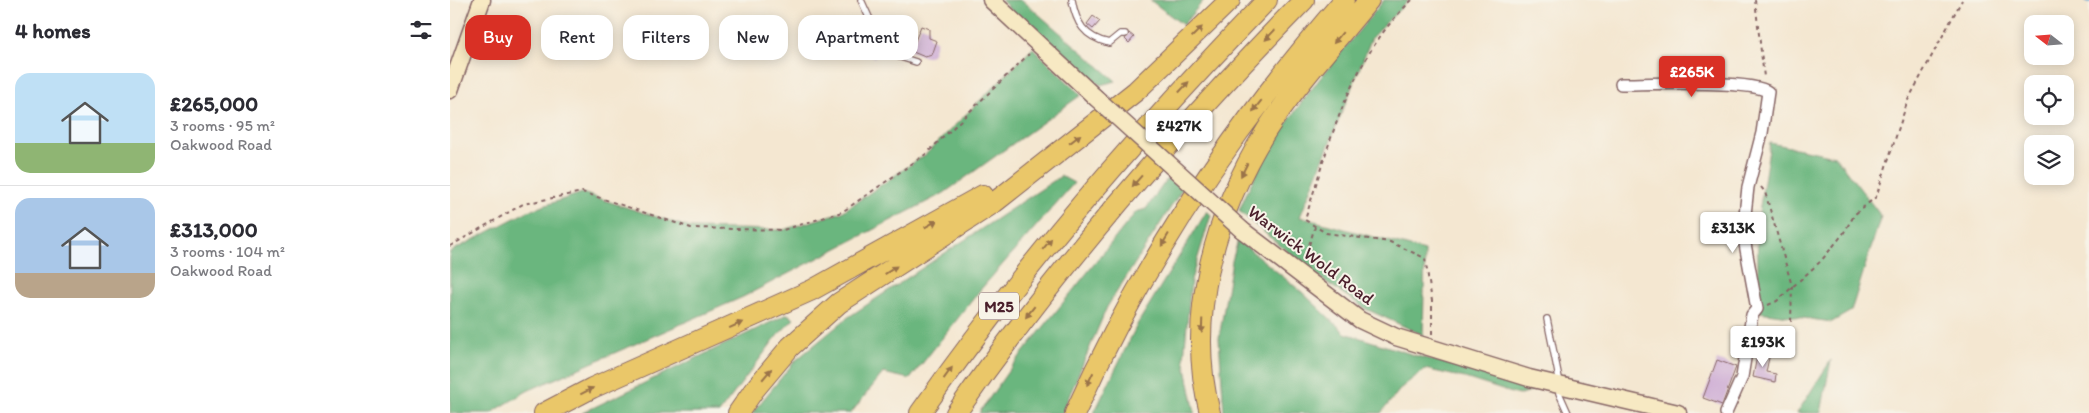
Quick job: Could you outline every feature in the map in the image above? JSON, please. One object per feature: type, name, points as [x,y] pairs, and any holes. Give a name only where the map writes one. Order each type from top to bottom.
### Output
[{"type":"highway","points":[[738,413],[754,390],[790,347],[839,303],[995,202],[1136,92],[1230,0]]},
{"type":"highway","name":"M25","points":[[920,413],[999,305],[1082,202],[1157,116],[1267,0]]},
{"type":"highway","name":"M25","points":[[956,413],[1017,328],[1123,197],[1216,92],[1304,0]]},
{"type":"highway","points":[[1075,413],[1126,307],[1185,209],[1246,120],[1344,0]]},
{"type":"highway","points":[[1210,413],[1204,375],[1203,315],[1210,264],[1227,209],[1243,171],[1268,129],[1369,0]]},
{"type":"highway","points":[[544,413],[592,388],[812,290],[987,193],[1037,169]]},
{"type":"street","points":[[450,90],[482,0]]},
{"type":"street","name":"Warwick Wold Road","points":[[993,0],[1038,45],[1242,230],[1360,320],[1396,337],[1529,378],[1560,383],[1678,413]]},
{"type":"street","points":[[1621,84],[1740,85],[1764,89],[1768,92],[1762,133],[1748,187],[1743,234],[1757,309],[1752,315],[1742,377],[1726,413]]},
{"type":"lane","points":[[861,0],[885,52],[916,62]]},
{"type":"lane","points":[[1072,0],[1078,24],[1090,35],[1109,42],[1120,34],[1125,34]]},
{"type":"lane","points":[[1547,319],[1560,383],[1559,393],[1568,413]]},
{"type":"path","points":[[1412,0],[1376,40],[1357,74],[1326,152],[1305,220],[1326,233],[1390,242],[1425,258],[1432,301],[1432,349]]},
{"type":"path","points":[[1755,0],[1764,89]]},
{"type":"path","points":[[1757,309],[1777,301],[1821,261],[1855,214],[1876,197],[1908,100],[1962,0]]},
{"type":"path","points":[[450,246],[523,204],[582,192],[691,228],[783,230],[842,212],[926,154],[1038,45]]},
{"type":"path","points":[[1760,186],[1765,192],[1792,286],[1791,322]]},
{"type":"path","points":[[1300,274],[1316,227]]},
{"type":"green space","points":[[1001,0],[1022,0],[1116,81],[1100,85],[1017,16]]},
{"type":"green space","points":[[1150,0],[1204,0],[1183,25]]},
{"type":"green space","points":[[1384,0],[1409,0],[1372,37],[1300,217],[1425,251],[1423,335],[1366,309],[1310,271],[1239,211],[1267,154],[1285,126],[1303,100]]},
{"type":"green space","points":[[1033,48],[1081,95],[944,193],[743,297],[527,391],[491,413],[450,413],[450,252],[528,211],[582,193],[691,228],[783,230],[842,212],[926,154]]},
{"type":"green space","points":[[1770,143],[1835,156],[1881,216],[1851,311],[1832,322],[1759,312],[1757,225]]},
{"type":"green space","points":[[1061,176],[1074,183],[981,289],[910,379],[883,373],[851,413],[752,413],[795,361],[847,318]]},
{"type":"green space","points":[[1167,179],[1183,188],[1107,307],[1062,413],[979,413],[1009,370],[1136,212],[1146,209]]},
{"type":"green space","points":[[1207,211],[1211,215],[1191,280],[1184,358],[1195,413],[1094,413],[1138,323]]},
{"type":"green space","points":[[1238,240],[1303,293],[1345,333],[1417,356],[1541,388],[1518,395],[1465,378],[1425,369],[1402,387],[1381,413],[1224,413],[1219,338],[1232,261]]},
{"type":"green space","points":[[788,314],[794,319],[777,336],[719,413],[582,413]]},
{"type":"green space","points":[[1831,360],[1821,413],[1797,413]]},
{"type":"building","points":[[1093,16],[1100,21],[1093,29],[1087,24]]},
{"type":"building","points":[[921,26],[929,29],[929,38],[937,41],[932,55],[925,57],[918,54],[918,34]]},
{"type":"building","points":[[1129,33],[1134,37],[1129,43],[1125,39]]},
{"type":"building","points":[[1758,351],[1770,353],[1766,372],[1776,374],[1775,382],[1753,377]]},
{"type":"building","points":[[1717,360],[1736,367],[1722,405],[1703,398]]}]
